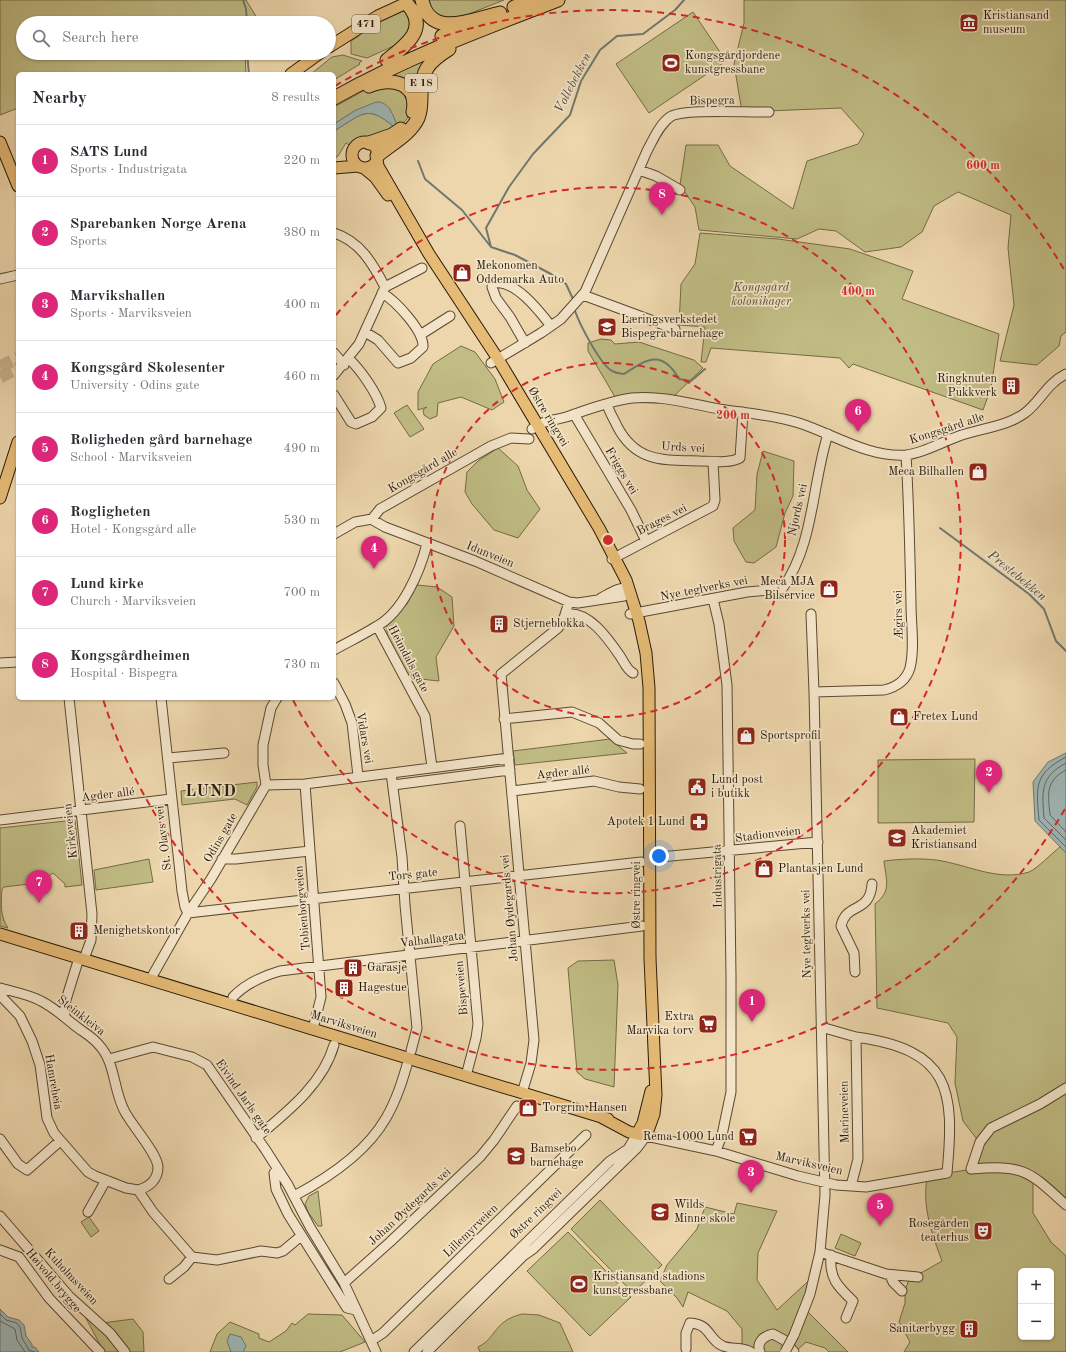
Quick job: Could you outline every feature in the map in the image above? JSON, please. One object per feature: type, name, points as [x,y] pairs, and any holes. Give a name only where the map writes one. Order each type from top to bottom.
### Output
[{"type":"highway","points":[[421,0],[430,18],[437,23],[443,24],[500,13]]},
{"type":"highway","points":[[336,88],[387,60],[533,0]]},
{"type":"highway","name":"E 18","points":[[336,98],[388,70],[489,27],[558,0]]},
{"type":"highway","points":[[387,60],[403,47],[416,30],[417,19],[404,3]]},
{"type":"highway","name":"E 18","points":[[377,158],[403,136],[414,124],[420,110],[422,77],[428,65],[442,53],[489,27]]},
{"type":"highway","name":"E 18","points":[[336,98],[384,81],[398,82],[407,89],[414,103],[413,112],[408,121],[392,135],[369,143]]},
{"type":"main road","name":"471","points":[[336,38],[369,17],[390,0]]},
{"type":"main road","name":"471","points":[[336,43],[378,16],[404,3],[415,5],[421,0]]},
{"type":"main road","points":[[288,72],[304,60]]},
{"type":"main road","points":[[294,72],[310,60]]},
{"type":"main road","points":[[0,142],[16,181]]},
{"type":"main road","points":[[336,161],[343,159],[359,144],[369,143],[375,147],[377,158],[372,166],[361,167],[350,165],[336,168]]},
{"type":"main road","points":[[352,152],[354,162],[361,167]]},
{"type":"main road","name":"Østre ringvei","points":[[377,158],[378,166],[429,254],[613,558],[633,614],[642,631],[649,688],[645,860],[654,1082],[644,1132]]},
{"type":"main road","name":"Østre ringvei","points":[[361,167],[375,177],[495,361]]},
{"type":"main road","points":[[0,498],[4,473],[16,446]]},
{"type":"main road","name":"Marviksveien","points":[[0,934],[313,1029],[410,1055],[466,1076],[601,1117],[644,1132]]},
{"type":"street","name":"Bispegra","points":[[495,361],[561,319],[583,295],[589,285],[639,170],[660,129],[669,118],[676,114],[769,112]]},
{"type":"street","points":[[639,170],[656,176],[680,190]]},
{"type":"street","points":[[336,234],[350,240],[357,246],[374,267],[384,290],[404,311],[424,343],[423,347],[407,360],[398,363],[378,340],[365,332]]},
{"type":"street","points":[[336,373],[355,352],[384,290],[422,268]]},
{"type":"street","points":[[0,279],[16,275]]},
{"type":"street","points":[[525,343],[510,317],[496,298],[492,287],[494,283],[502,283],[513,288],[534,305],[551,326]]},
{"type":"street","points":[[583,295],[675,329]]},
{"type":"street","points":[[420,335],[450,316]]},
{"type":"street","points":[[336,354],[359,369],[377,397],[381,408],[372,417],[356,424],[351,422],[336,398]]},
{"type":"street","name":"Kongsgård alle","points":[[336,533],[355,522],[371,519],[380,509],[481,451],[511,438],[535,431],[574,414],[632,398],[650,398],[789,420],[878,452],[906,455],[1019,417],[1032,406],[1050,384],[1066,374]]},
{"type":"street","name":"Urds vei","points":[[607,404],[620,431],[634,448],[643,454],[661,460],[714,462],[735,460],[740,458],[743,412]]},
{"type":"street","name":"Friggs vei","points":[[574,414],[631,510],[646,541]]},
{"type":"street","name":"Njords vei","points":[[782,589],[790,576],[805,539],[828,434]]},
{"type":"street","name":"Ægirs vei","points":[[814,692],[884,690],[902,683],[910,668],[912,657],[906,455]]},
{"type":"street","name":"Urds vei","points":[[714,462],[715,495]]},
{"type":"street","name":"Brages vei","points":[[613,558],[708,510],[713,506],[715,495]]},
{"type":"street","name":"Idunveien","points":[[371,519],[385,527],[475,561],[569,602],[578,603],[625,591]]},
{"type":"street","points":[[336,649],[377,626],[402,603],[412,584],[427,544]]},
{"type":"street","name":"Nye teglverks vei","points":[[633,614],[747,592],[782,589]]},
{"type":"street","name":"Industrigata","points":[[713,599],[719,624],[726,685],[730,851],[731,1080],[727,1113],[716,1152]]},
{"type":"street","name":"Johan Øydegards vei","points":[[522,1093],[534,1047],[520,875],[504,719],[501,674],[551,635],[563,621],[569,602]]},
{"type":"street","points":[[566,614],[583,616],[590,622],[614,648],[629,671],[633,673]]},
{"type":"street","name":"Nye teglverks vei","points":[[785,1352],[794,1335],[810,1294],[820,1252],[824,1182],[818,842],[811,614]]},
{"type":"street","name":"Heimdals gate","points":[[377,626],[418,702],[426,723],[432,767]]},
{"type":"street","points":[[0,663],[16,662]]},
{"type":"street","name":"Vidars vei","points":[[336,687],[348,711],[352,723],[358,776]]},
{"type":"street","name":"Kirkeveien","points":[[70,700],[92,929],[91,940],[82,959]]},
{"type":"street","name":"St. Olavs vei","points":[[161,700],[171,799],[184,902],[188,913]]},
{"type":"street","points":[[274,700],[263,745],[263,765],[266,785],[305,784],[358,776],[509,758]]},
{"type":"street","points":[[504,719],[572,712],[599,723],[618,740],[633,744],[640,744]]},
{"type":"street","points":[[168,758],[224,753]]},
{"type":"street","points":[[393,785],[510,770]]},
{"type":"street","points":[[294,1196],[350,1160],[374,1135],[386,1118],[395,1100],[417,1028],[404,888],[391,773]]},
{"type":"street","name":"Agder allé","points":[[512,791],[594,781],[619,788],[640,789]]},
{"type":"street","name":"Tobienborgveien","points":[[305,784],[320,966],[321,1004],[313,1029]]},
{"type":"street","name":"Odins gate","points":[[150,980],[188,913],[211,880],[266,785]]},
{"type":"street","name":"Agder allé","points":[[0,820],[171,799]]},
{"type":"street","name":"Bispeveien","points":[[460,826],[478,1031],[466,1076]]},
{"type":"street","name":"Stadionveien","points":[[645,860],[818,842]]},
{"type":"street","points":[[222,859],[242,859],[310,851]]},
{"type":"street","name":"Tors gate","points":[[188,913],[645,860]]},
{"type":"street","points":[[855,972],[854,953],[841,926],[846,915],[865,904],[869,899],[872,884]]},
{"type":"street","name":"Valhallagata","points":[[233,997],[241,989],[273,974],[320,966],[642,926]]},
{"type":"street","points":[[65,1016],[65,1003],[82,959]]},
{"type":"street","name":"Steinkleiva","points":[[0,988],[42,1001],[65,1016],[99,1044],[110,1059],[115,1087],[125,1112],[153,1154],[158,1165],[157,1177],[144,1188],[138,1190]]},
{"type":"street","name":"Hamreheia","points":[[1,998],[20,1016],[32,1041],[40,1065],[47,1118],[54,1133],[88,1172],[106,1180],[138,1190]]},
{"type":"street","points":[[821,1027],[856,1037]]},
{"type":"street","name":"Marviksveien","points":[[644,1132],[798,1176],[851,1186],[870,1186],[947,1173],[950,1114],[947,1094],[943,1084],[932,1068],[915,1054],[898,1046],[877,1040],[856,1037]]},
{"type":"street","name":"Marineveien","points":[[851,1186],[858,1159],[856,1037]]},
{"type":"street","points":[[256,1138],[291,1107],[319,1078],[328,1063],[334,1045]]},
{"type":"street","name":"Eivind Jarls gate","points":[[110,1059],[153,1048],[171,1051],[200,1060],[213,1072],[294,1196],[344,1283],[376,1352]]},
{"type":"street","points":[[1066,1088],[1040,1104],[991,1128],[980,1142],[971,1169],[1004,1168],[1025,1171],[1037,1179],[1066,1205]]},
{"type":"street","name":"Johan Øydegards vei","points":[[344,1283],[480,1157],[518,1106]]},
{"type":"street","name":"Østre ringvei","points":[[414,1352],[610,1161],[628,1149],[644,1132]]},
{"type":"street","name":"Østre ringvei","points":[[428,1352],[523,1256],[533,1249],[637,1148],[644,1132]]},
{"type":"street","name":"Lillemyrveien","points":[[371,1342],[388,1328],[586,1135]]},
{"type":"street","points":[[0,1139],[18,1164],[27,1170],[60,1141]]},
{"type":"street","name":"Eivind Jarls gate","points":[[277,1168],[274,1173],[276,1189],[301,1236],[347,1308],[356,1310]]},
{"type":"street","points":[[88,1212],[106,1180]]},
{"type":"street","points":[[138,1190],[152,1212],[192,1257],[216,1260],[261,1251],[277,1253],[283,1251],[301,1236]]},
{"type":"street","name":"Kuholmsveien","points":[[2,1223],[69,1296],[110,1333],[126,1352]]},
{"type":"street","name":"Høivold brygge","points":[[0,1250],[15,1255],[21,1260],[49,1298],[100,1352]]},
{"type":"street","points":[[820,1252],[890,1275],[918,1276]]},
{"type":"street","points":[[831,1255],[831,1270],[833,1278],[838,1286],[853,1301],[846,1318]]},
{"type":"street","points":[[169,1279],[184,1267],[192,1257]]},
{"type":"street","points":[[890,1275],[893,1282],[902,1291]]},
{"type":"street","points":[[686,1349],[686,1333],[690,1323],[703,1326],[722,1346],[735,1347],[751,1352]]},
{"type":"street","points":[[760,1352],[760,1342],[763,1338],[773,1334],[784,1340],[794,1352]]},
{"type":"green space","points":[[0,0],[246,0],[256,16],[16,16],[16,60],[245,60],[246,72],[16,72],[16,109],[0,115]]},
{"type":"green space","points":[[428,0],[504,0],[451,21],[438,19]]},
{"type":"green space","points":[[744,0],[1066,0],[1066,332],[1061,336],[1059,346],[1037,365],[1000,361],[1014,305],[1008,248],[1011,215],[958,192],[934,206],[922,232],[901,247],[865,252],[836,231],[819,229],[797,239],[699,230],[695,207],[680,185],[686,145],[718,145],[730,166],[793,209],[807,161],[858,144],[864,134],[841,108],[742,112],[734,64],[744,23]]},
{"type":"green space","points":[[399,10],[407,12],[413,28],[398,44],[367,58],[351,54],[351,41],[359,36],[358,34],[378,19]]},
{"type":"green space","name":"Kongsgårdjordene kunstgressbane","points":[[693,12],[726,61],[649,113],[616,64]]},
{"type":"green space","points":[[343,55],[362,61],[359,63],[360,64],[336,79],[336,72],[313,72],[328,60],[336,60],[336,56]]},
{"type":"green space","points":[[429,59],[417,92],[387,76]]},
{"type":"green space","points":[[386,84],[407,93],[410,107],[408,117],[401,125],[385,133],[371,138],[356,140],[349,145],[346,143],[336,158],[336,130],[358,116],[364,114],[377,115],[394,127],[397,125],[389,108],[356,110],[336,123],[336,106],[367,89]]},
{"type":"green space","name":"Kongsgård kolonihager","points":[[700,233],[778,239],[850,249],[913,271],[902,299],[999,334],[991,388],[983,410],[853,364],[849,368],[840,358],[711,348],[706,362],[701,362],[705,327],[679,325],[681,284],[695,264]]},
{"type":"green space","points":[[601,339],[611,340],[615,344],[639,342],[694,360],[703,368],[675,395],[658,403],[618,402],[588,351],[588,343]]},
{"type":"green space","points":[[461,346],[475,352],[495,379],[504,402],[492,410],[461,397],[438,403],[437,416],[430,419],[424,415],[423,410],[427,407],[418,410],[418,392],[433,364]]},
{"type":"green space","points":[[407,405],[424,429],[410,437],[394,413]]},
{"type":"green space","points":[[498,448],[518,466],[527,490],[540,509],[518,538],[494,530],[472,504],[465,492],[467,472],[478,461]]},
{"type":"green space","points":[[763,451],[794,461],[793,496],[785,513],[776,547],[754,563],[746,562],[734,541],[733,528],[755,510],[757,474]]},
{"type":"green space","points":[[417,585],[437,587],[452,597],[454,626],[436,657],[439,681],[411,678],[387,644],[387,625],[407,604]]},
{"type":"green space","points":[[610,739],[627,753],[515,765],[513,751]]},
{"type":"green space","points":[[975,759],[974,822],[878,823],[878,760]]},
{"type":"green space","points":[[257,782],[257,787],[247,805],[235,799],[182,805],[181,791]]},
{"type":"green space","points":[[75,820],[82,885],[65,887],[65,884],[53,873],[43,881],[42,889],[36,890],[37,893],[32,893],[32,888],[29,884],[4,887],[2,889],[1,900],[5,923],[8,928],[0,926],[0,828]]},
{"type":"green space","points":[[1060,847],[1066,853],[1066,1206],[1033,1182],[1033,1213],[1051,1242],[1066,1256],[1066,1352],[904,1352],[910,1342],[899,1322],[905,1303],[905,1290],[912,1272],[921,1273],[942,1261],[927,1210],[927,1178],[940,1174],[974,1169],[983,1147],[963,1121],[955,1083],[957,1037],[948,1023],[877,1008],[875,904],[886,890],[887,880],[884,861],[910,859],[936,860],[994,874],[1006,875],[1017,875],[1029,872]]},
{"type":"green space","points":[[149,859],[153,882],[96,890],[94,870]]},
{"type":"green space","points":[[614,960],[618,985],[614,1087],[585,1079],[577,1072],[568,968],[578,961]]},
{"type":"green space","points":[[318,1191],[322,1226],[318,1226],[308,1212],[305,1204],[309,1196]]},
{"type":"green space","points":[[600,1200],[662,1265],[633,1293],[571,1229]]},
{"type":"green space","points":[[737,1203],[777,1211],[758,1253],[757,1280],[777,1310],[815,1275],[804,1308],[848,1352],[829,1352],[825,1348],[806,1342],[795,1352],[748,1352],[742,1348],[742,1329],[727,1311],[688,1292],[683,1307],[677,1298],[660,1281],[667,1265],[697,1229],[705,1207],[734,1214]]},
{"type":"green space","points":[[89,1217],[99,1231],[91,1237],[81,1222]]},
{"type":"green space","name":"Kristiansand stadions kunstgressbane","points":[[568,1232],[631,1297],[590,1336],[527,1271]]},
{"type":"green space","points":[[841,1234],[861,1243],[855,1256],[835,1248]]},
{"type":"green space","points":[[73,1294],[102,1323],[133,1319],[143,1332],[144,1352],[104,1352]]},
{"type":"green space","points":[[308,1314],[342,1315],[365,1342],[340,1352],[210,1352],[217,1334],[230,1322],[259,1334],[259,1338],[269,1342],[286,1331],[292,1323],[295,1325]]},
{"type":"green space","points":[[522,1314],[539,1315],[560,1323],[573,1352],[480,1352],[478,1347],[489,1339],[500,1325],[513,1317]]},
{"type":"water","points":[[376,102],[380,102],[390,109],[397,125],[394,127],[377,115],[364,114],[336,130],[336,123],[356,110]]},
{"type":"water","points":[[1066,753],[1066,853],[1035,821],[1033,782],[1048,762]]},
{"type":"water","points":[[0,1309],[8,1317],[19,1320],[24,1325],[26,1336],[32,1344],[32,1347],[35,1347],[39,1352],[0,1352]]},
{"type":"water","points":[[230,1334],[241,1337],[246,1346],[243,1352],[231,1352],[227,1341]]},
{"type":"waterway","name":"Prestebekken","points":[[243,0],[246,16]]},
{"type":"waterway","name":"Vollebekken","points":[[491,247],[486,228],[509,187],[533,154],[570,115],[581,81],[600,50],[617,36],[643,34],[675,10],[684,0]]},
{"type":"waterway","name":"Prestebekken","points":[[248,60],[249,72]]},
{"type":"waterway","name":"Prestebekken","points":[[418,161],[425,179],[462,210],[491,247],[515,255],[551,274],[566,284],[573,299]]},
{"type":"waterway","name":"Prestebekken","points":[[575,311],[596,353],[607,367],[614,372],[624,374],[647,361],[660,360],[666,363],[679,379],[691,381],[705,369]]},
{"type":"waterway","name":"Prestebekken","points":[[940,528],[1029,594],[1044,609],[1056,641],[1066,651]]},
{"type":"tunnel","points":[[0,367],[16,359]]},
{"type":"tunnel","points":[[0,377],[16,369]]},
{"type":"place","name":"Kristiansand museum","points":[[969,23]]},
{"type":"place","name":"Kongsgårdjordene kunstgressbane","points":[[671,63]]},
{"type":"place","name":"Kongsgårdheimen","points":[[662,215]]},
{"type":"place","name":"Mekonomen Oddemarka Auto","points":[[462,273]]},
{"type":"place","name":"Læringsverkstedet Bispegra barnehage","points":[[607,327]]},
{"type":"place","name":"Ringknuten Pukkverk","points":[[1011,386]]},
{"type":"place","name":"Rogligheten","points":[[858,432]]},
{"type":"place","name":"Meca Bilhallen","points":[[978,472]]},
{"type":"place","name":"Kongsgård Skolesenter","points":[[374,569]]},
{"type":"place","name":"Meca MJA Bilservice","points":[[829,589]]},
{"type":"place","name":"Stjerneblokka","points":[[499,624]]},
{"type":"place","name":"Fretex Lund","points":[[899,717]]},
{"type":"place","name":"Sportsprofil","points":[[746,736]]},
{"type":"place","name":"Lund post i butikk","points":[[697,787]]},
{"type":"place","name":"Sparebanken Norge Arena","points":[[989,793]]},
{"type":"place","name":"Apotek 1 Lund","points":[[699,822]]},
{"type":"place","name":"Akademiet Kristiansand","points":[[897,838]]},
{"type":"place","name":"Plantasjen Lund","points":[[764,869]]},
{"type":"place","name":"Lund kirke","points":[[39,903]]},
{"type":"place","name":"Menighetskontor","points":[[79,931]]},
{"type":"place","name":"Garasje","points":[[353,968]]},
{"type":"place","name":"Hagestue","points":[[344,988]]},
{"type":"place","name":"SATS Lund","points":[[752,1022]]},
{"type":"place","name":"Extra Marvika torv","points":[[708,1024]]},
{"type":"place","name":"Torgrim Hansen","points":[[528,1108]]},
{"type":"place","name":"Rema 1000 Lund","points":[[748,1137]]},
{"type":"place","name":"Bamsebo barnehage","points":[[516,1156]]},
{"type":"place","name":"Marvikshallen","points":[[751,1193]]},
{"type":"place","name":"Wilds Minne skole","points":[[660,1212]]},
{"type":"place","name":"Roligheden gård barnehage","points":[[880,1226]]},
{"type":"place","name":"Rosegården teaterhus","points":[[983,1231]]},
{"type":"place","name":"Kristiansand stadions kunstgressbane","points":[[579,1284]]},
{"type":"place","name":"Sanitærbygg","points":[[969,1329]]},
{"type":"district","name":"LUND","points":[[211,792]]}]
